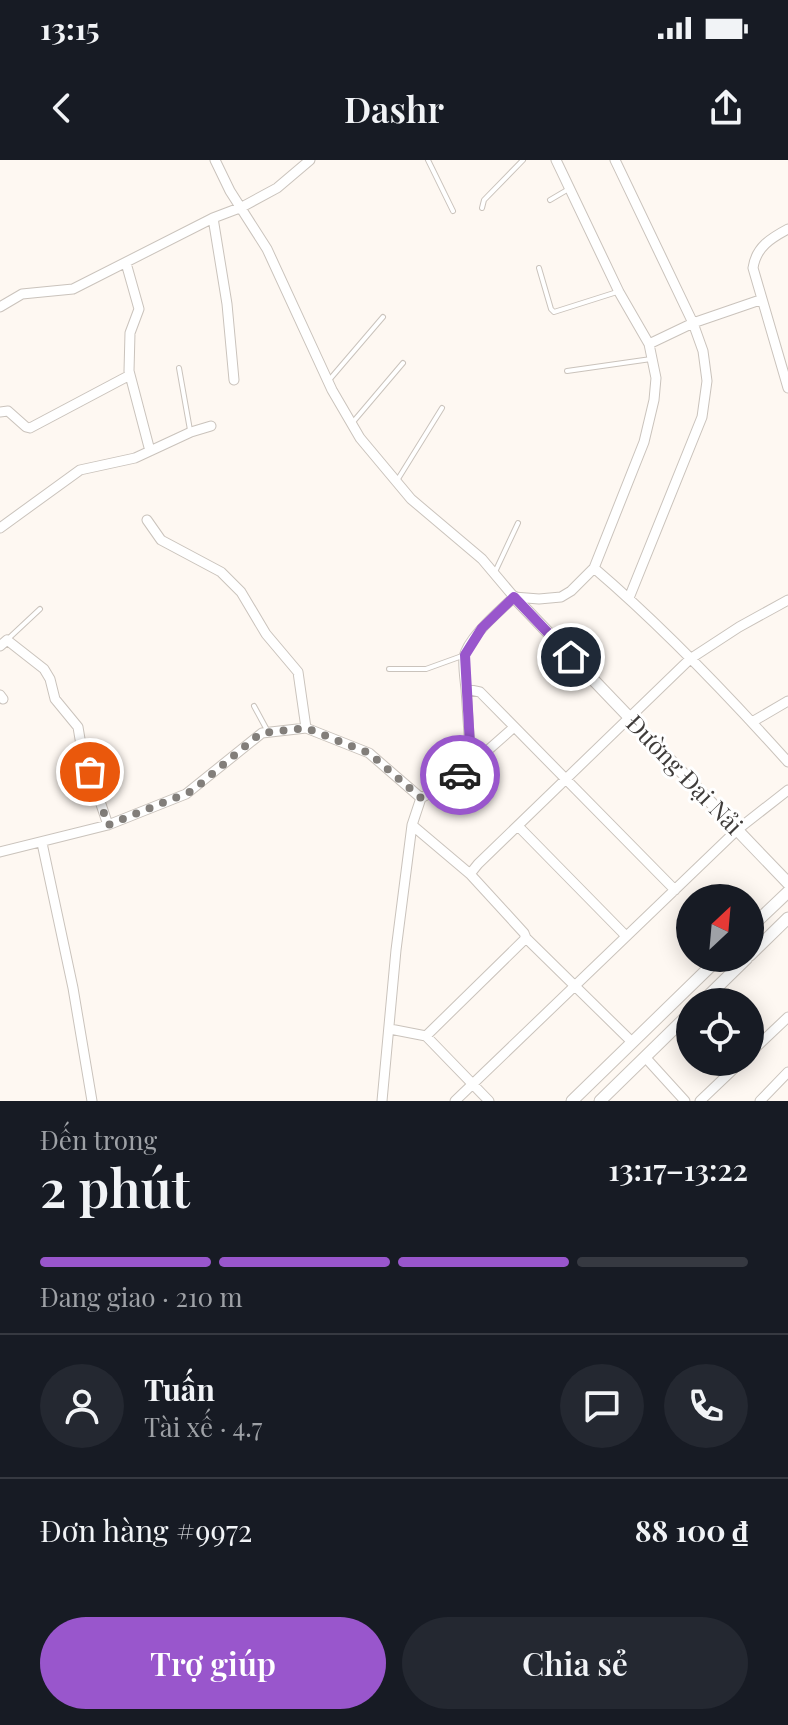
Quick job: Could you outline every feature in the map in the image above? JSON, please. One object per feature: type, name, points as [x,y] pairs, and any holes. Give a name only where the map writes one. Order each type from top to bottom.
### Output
[{"type":"street","points":[[215,160],[230,191],[267,249],[328,380],[352,423],[411,499],[482,559],[514,597],[539,599],[561,597],[594,568],[644,442],[656,378],[649,344],[619,292],[556,160]]},
{"type":"street","points":[[615,160],[693,323],[703,351],[707,381],[702,417],[629,598]]},
{"type":"street","points":[[0,307],[22,294],[73,289],[277,188],[306,161]]},
{"type":"street","points":[[213,218],[227,304],[234,380]]},
{"type":"street","points":[[788,229],[764,244],[754,258],[753,268],[788,388]]},
{"type":"street","points":[[126,263],[139,309],[130,333],[130,375],[150,451]]},
{"type":"street","points":[[649,344],[693,323],[760,300]]},
{"type":"street","points":[[0,412],[8,411],[30,428],[130,375]]},
{"type":"street","points":[[0,528],[80,470],[125,461],[211,426]]},
{"type":"street","points":[[147,520],[161,540],[221,572],[241,592],[266,634],[298,672],[306,728]]},
{"type":"street","points":[[594,568],[629,598],[788,762]]},
{"type":"street","points":[[471,764],[465,655],[482,628],[514,597]]},
{"type":"street","name":"Đường Đại Nải","points":[[514,597],[788,883]]},
{"type":"street","points":[[470,874],[690,659],[788,600]]},
{"type":"street","points":[[4,643],[44,669],[55,699],[78,727],[81,745],[108,825]]},
{"type":"street","points":[[466,689],[478,690],[675,890]]},
{"type":"street","points":[[752,722],[788,701]]},
{"type":"street","points":[[0,852],[108,825],[192,791],[256,737],[269,732],[306,728],[369,753],[421,798]]},
{"type":"street","points":[[382,1101],[412,825],[421,798],[453,781],[513,728]]},
{"type":"street","points":[[455,1101],[737,830],[788,790]]},
{"type":"street","points":[[412,825],[470,874],[526,938],[632,1042]]},
{"type":"street","points":[[518,826],[626,936]]},
{"type":"street","points":[[42,843],[73,988],[92,1101]]},
{"type":"street","points":[[764,915],[788,892]]},
{"type":"street","points":[[764,942],[788,918]]},
{"type":"street","points":[[426,1036],[526,938]]},
{"type":"street","points":[[572,1101],[704,972]]},
{"type":"street","points":[[717,988],[733,972]]},
{"type":"street","points":[[764,1040],[788,1017]]},
{"type":"street","points":[[600,1101],[676,1027]]},
{"type":"street","points":[[390,1029],[426,1036],[489,1101]]},
{"type":"street","points":[[645,1057],[685,1101]]},
{"type":"street","points":[[760,1101],[788,1072]]},
{"type":"street","points":[[700,1101],[726,1076]]},
{"type":"lane","points":[[428,160],[453,211]]},
{"type":"lane","points":[[482,208],[484,200],[523,160]]},
{"type":"lane","points":[[550,200],[569,188]]},
{"type":"lane","points":[[539,268],[554,312],[619,292]]},
{"type":"lane","points":[[328,380],[383,317]]},
{"type":"lane","points":[[567,371],[653,359]]},
{"type":"lane","points":[[352,423],[403,363]]},
{"type":"lane","points":[[179,368],[191,432]]},
{"type":"lane","points":[[397,481],[442,408]]},
{"type":"lane","points":[[494,574],[518,523]]},
{"type":"lane","points":[[4,643],[40,609]]},
{"type":"lane","points":[[389,669],[426,669],[465,655]]},
{"type":"lane","points":[[254,706],[269,732]]},
{"type":"way so far","points":[[90,772],[108,825],[192,791],[256,737],[269,732],[306,728],[369,753],[421,798],[460,775]]},
{"type":"route","points":[[460,775],[471,764],[464,659],[482,628],[514,597],[571,657]]}]
